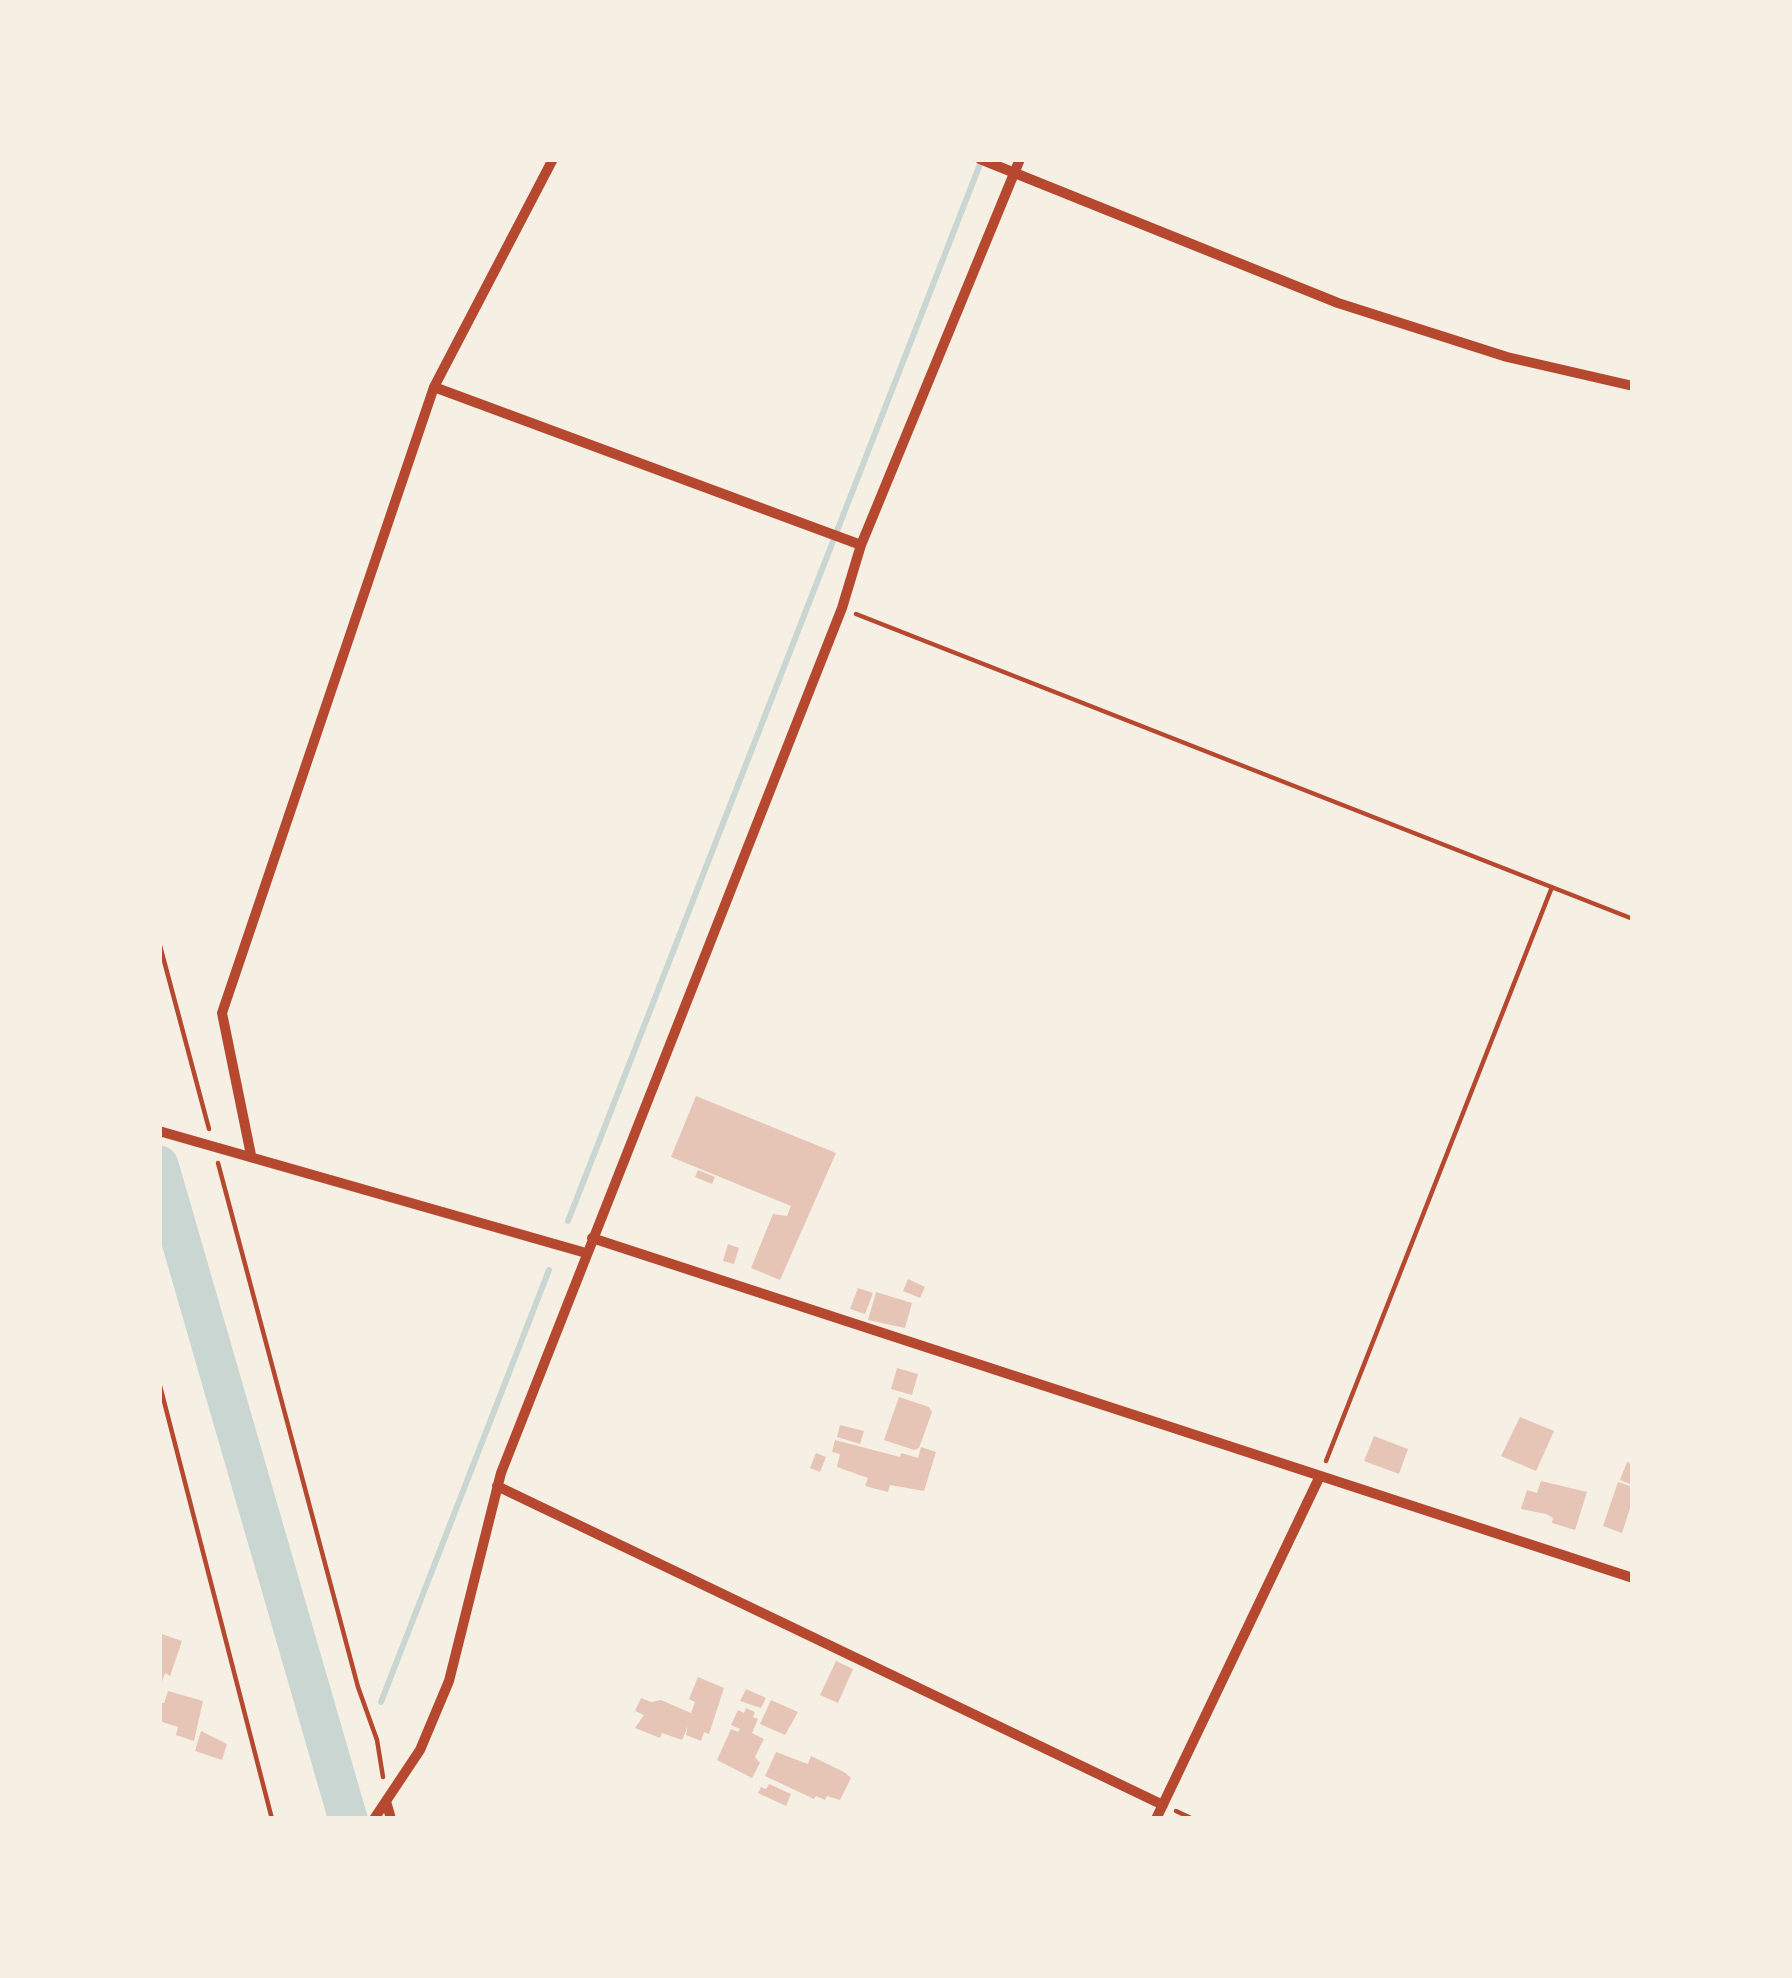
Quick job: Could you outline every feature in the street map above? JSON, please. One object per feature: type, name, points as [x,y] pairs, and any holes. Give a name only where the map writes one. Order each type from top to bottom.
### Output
[{"type":"street","points":[[251,1155],[222,1013],[434,387],[553,159]]},
{"type":"street","points":[[980,159],[1337,303],[1507,357],[1633,386]]},
{"type":"street","points":[[374,1819],[420,1750],[449,1682],[496,1486],[842,608],[855,543],[1020,159]]},
{"type":"street","points":[[434,387],[855,543]]},
{"type":"street","points":[[159,1131],[586,1253]]},
{"type":"street","points":[[592,1238],[1633,1578]]},
{"type":"street","points":[[1156,1819],[1319,1478]]},
{"type":"street","points":[[496,1486],[1163,1805]]},
{"type":"street","points":[[386,1801],[392,1819]]},
{"type":"path","points":[[842,608],[1633,919]]},
{"type":"path","points":[[1319,1478],[1552,887]]},
{"type":"path","points":[[159,942],[358,1687],[377,1740],[386,1801]]},
{"type":"path","points":[[159,1382],[272,1819]]},
{"type":"building","points":[[696,1096],[836,1153],[780,1280],[751,1268],[773,1214],[787,1216],[791,1206],[671,1157]]},
{"type":"building","points":[[698,1170],[715,1177],[712,1184],[695,1177]]},
{"type":"building","points":[[728,1244],[739,1248],[734,1264],[723,1261]]},
{"type":"building","points":[[908,1279],[925,1287],[920,1298],[903,1291]]},
{"type":"building","points":[[858,1288],[873,1293],[865,1314],[850,1309]]},
{"type":"building","points":[[876,1292],[912,1303],[905,1328],[868,1320]]},
{"type":"building","points":[[897,1368],[918,1374],[912,1395],[891,1389]]},
{"type":"building","points":[[899,1397],[932,1412],[919,1448],[914,1450],[884,1440]]},
{"type":"building","points":[[1520,1417],[1554,1431],[1536,1471],[1501,1456]]},
{"type":"building","points":[[840,1425],[864,1431],[860,1444],[837,1437]]},
{"type":"building","points":[[1374,1436],[1408,1449],[1399,1474],[1364,1461]]},
{"type":"building","points":[[835,1440],[900,1457],[901,1453],[918,1458],[921,1447],[936,1452],[924,1491],[890,1485],[888,1492],[865,1486],[868,1478],[837,1467],[840,1454],[832,1452]]},
{"type":"building","points":[[816,1453],[826,1457],[820,1472],[810,1468]]},
{"type":"building","points":[[1627,1462],[1633,1464],[1633,1485],[1620,1480]]},
{"type":"building","points":[[1541,1481],[1587,1492],[1575,1530],[1552,1523],[1553,1518],[1546,1514],[1521,1509],[1527,1490],[1537,1493]]},
{"type":"building","points":[[1618,1482],[1633,1487],[1622,1533],[1603,1526]]},
{"type":"building","points":[[159,1633],[182,1641],[170,1676],[165,1673],[160,1688]]},
{"type":"building","points":[[836,1661],[853,1669],[838,1703],[820,1695]]},
{"type":"building","points":[[698,1677],[724,1688],[709,1734],[704,1732],[701,1741],[686,1735],[688,1726],[682,1740],[635,1728],[644,1715],[635,1711],[641,1698],[661,1700],[691,1713],[695,1702],[689,1699]]},
{"type":"building","points":[[746,1689],[766,1698],[761,1708],[740,1701]]},
{"type":"building","points":[[168,1691],[203,1701],[194,1741],[176,1735],[178,1727],[159,1721],[159,1702],[164,1703]]},
{"type":"building","points":[[771,1700],[798,1712],[785,1735],[760,1724]]},
{"type":"building","points":[[746,1708],[758,1719],[752,1733],[764,1739],[752,1778],[717,1760],[731,1729],[740,1729],[731,1725],[738,1710],[744,1713]]},
{"type":"building","points":[[201,1731],[227,1744],[222,1760],[195,1751]]},
{"type":"building","points":[[776,1752],[808,1764],[811,1756],[844,1772],[851,1778],[840,1800],[814,1799],[765,1776]]},
{"type":"building","points":[[769,1784],[791,1794],[786,1806],[758,1793]]},
{"type":"waterway","points":[[568,1221],[982,159]]},
{"type":"waterway","points":[[159,1165],[348,1819]]},
{"type":"waterway","points":[[381,1702],[549,1270]]}]
